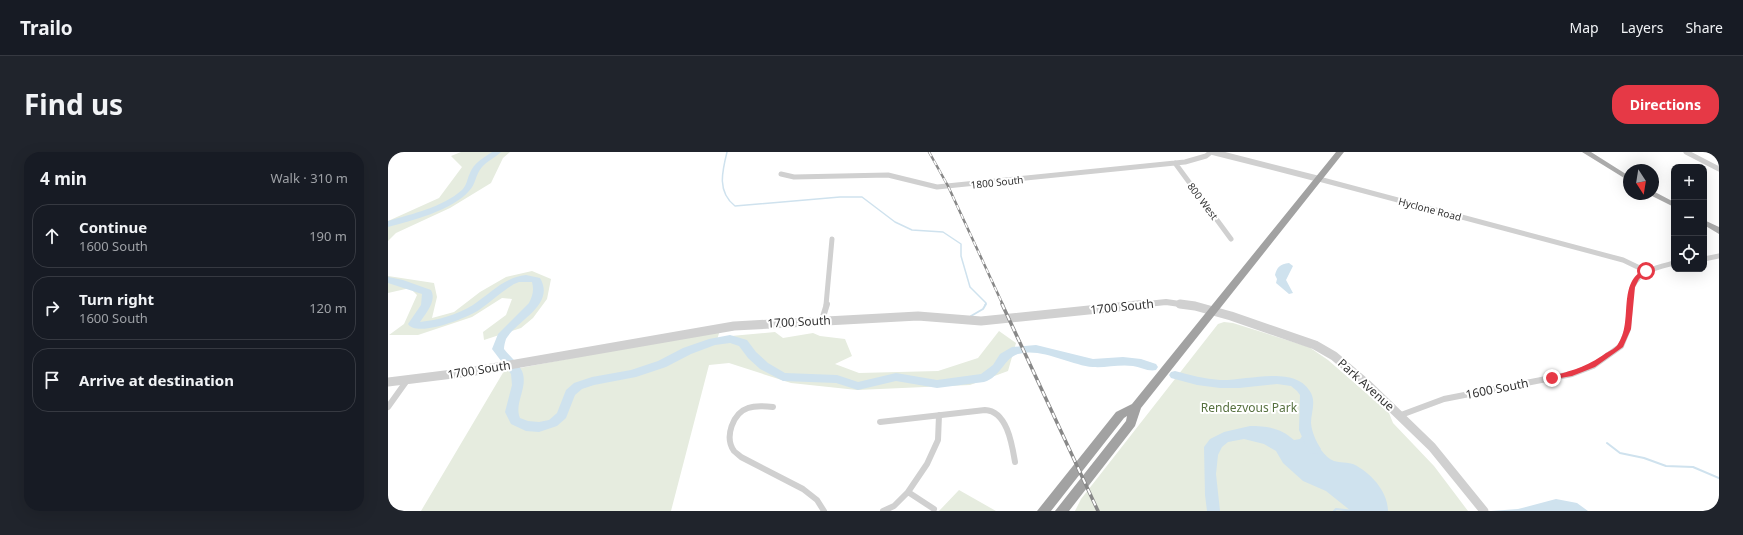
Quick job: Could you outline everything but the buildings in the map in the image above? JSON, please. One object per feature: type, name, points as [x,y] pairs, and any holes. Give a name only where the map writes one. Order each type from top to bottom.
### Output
[{"type":"highway","points":[[1061,511],[1131,423],[1136,407],[1340,152]]},
{"type":"highway","points":[[1043,511],[1120,415],[1136,407]]},
{"type":"main road","points":[[1579,152],[1623,175]]},
{"type":"main road","points":[[1584,152],[1603,162],[1614,170]]},
{"type":"main road","points":[[1659,196],[1671,203]]},
{"type":"main road","points":[[1707,224],[1719,231]]},
{"type":"street","name":"1800 South","points":[[782,174],[786,176],[801,177],[888,174],[936,187],[1175,163],[1196,160],[1212,152]]},
{"type":"street","name":"Hyclone Road","points":[[1212,152],[1623,260],[1646,271]]},
{"type":"street","points":[[1686,152],[1719,169]]},
{"type":"street","points":[[1715,152],[1719,154]]},
{"type":"street","name":"800 West","points":[[1175,163],[1231,239]]},
{"type":"street","points":[[822,320],[828,299],[832,239]]},
{"type":"street","points":[[1707,258],[1719,256]]},
{"type":"street","points":[[1646,271],[1671,264]]},
{"type":"street","name":"1600 South","points":[[1401,415],[1444,399],[1572,374],[1593,366],[1621,346],[1628,329],[1632,287],[1637,278],[1646,271]]},
{"type":"street","name":"1700 South","points":[[388,382],[469,372],[734,326],[822,320],[918,316],[981,321],[1166,302],[1195,306],[1212,311]]},
{"type":"street","name":"Park Avenue","points":[[1212,311],[1287,335],[1334,356],[1401,415],[1432,447],[1482,509]]},
{"type":"street","points":[[388,407],[408,379]]},
{"type":"street","points":[[773,407],[758,405],[746,408],[737,414],[733,423],[730,442],[734,451],[741,457],[803,489],[817,500],[824,511]]},
{"type":"street","points":[[880,422],[984,410],[993,411],[999,415],[1013,448],[1015,462]]},
{"type":"street","points":[[883,511],[894,506],[908,492],[927,464],[938,440],[939,416]]},
{"type":"street","points":[[908,492],[934,508]]},
{"type":"green space","points":[[461,152],[510,152],[503,158],[491,183],[450,208],[396,233],[388,241],[388,221],[439,198],[462,167],[451,156]]},
{"type":"green space","points":[[532,271],[551,279],[547,299],[533,318],[521,328],[484,340],[483,332],[506,315],[512,299],[502,298],[472,317],[418,335],[389,335],[404,324],[417,295],[410,288],[388,293],[388,276],[434,283],[437,297],[432,318],[454,312],[480,292],[506,277]]},
{"type":"green space","name":"Rendezvous Park","points":[[1224,322],[1233,323],[1309,347],[1328,360],[1389,413],[1393,423],[1434,466],[1468,511],[1075,511],[1081,499],[1218,324]]},
{"type":"green space","points":[[720,330],[716,343],[731,336],[775,332],[783,338],[813,333],[820,336],[845,339],[852,356],[835,364],[859,373],[938,371],[978,358],[999,331],[1016,343],[1008,371],[970,385],[857,390],[791,383],[729,363],[709,365],[671,511],[421,511],[504,371]]},
{"type":"green space","points":[[959,490],[996,511],[939,511]]},
{"type":"water","points":[[1289,263],[1293,266],[1286,280],[1293,293],[1289,294],[1276,283],[1277,279],[1275,275],[1279,266]]},
{"type":"water","points":[[1250,426],[1274,428],[1294,440],[1300,439],[1303,435],[1312,436],[1327,457],[1336,462],[1353,464],[1372,477],[1385,496],[1388,511],[1351,511],[1326,491],[1303,481],[1283,463],[1276,451],[1264,444],[1244,439],[1228,442],[1222,447],[1218,455],[1216,474],[1220,511],[1207,511],[1205,495],[1204,447],[1210,439],[1224,432]]},
{"type":"water","points":[[1556,499],[1577,503],[1588,511],[1491,511],[1518,509]]},
{"type":"waterway","points":[[388,224],[433,209],[456,198],[471,184],[473,175],[480,165],[497,152]]},
{"type":"waterway","points":[[727,152],[722,181],[723,188],[725,194],[735,206],[840,197],[862,197],[895,222],[912,230],[943,232],[961,244],[961,256],[970,287],[986,303],[985,305]]},
{"type":"waterway","points":[[388,280],[399,282],[427,292],[426,305],[413,324],[416,326],[446,320],[468,312],[483,303],[510,282],[526,278],[536,280],[539,288],[538,296],[534,304],[502,337],[498,349],[517,373],[518,385],[511,412],[515,421],[526,426],[539,427],[553,423],[562,415],[570,393],[578,386],[592,381],[632,374],[662,364],[687,351],[713,342],[730,339],[743,343],[752,355],[764,366],[783,377],[837,379],[858,386],[896,377],[937,384],[984,378],[997,368],[1004,357],[1016,350],[1036,349],[1093,363],[1123,361],[1141,363],[1152,367]]},
{"type":"waterway","points":[[971,316],[983,309],[986,304]]},
{"type":"waterway","points":[[1175,375],[1203,382],[1220,384],[1239,384],[1277,380],[1295,383],[1302,388],[1306,395],[1307,402],[1305,427],[1314,449]]},
{"type":"waterway","points":[[1607,443],[1620,453],[1644,458],[1666,466],[1693,467],[1719,478]]},
{"type":"waterway","points":[[1334,511],[1336,509],[1354,511]]},
{"type":"railway","points":[[929,152],[948,186],[1003,305]]},
{"type":"railway","points":[[1002,304],[1098,511]]},
{"type":"route","points":[[1552,378],[1572,374],[1593,366],[1621,346],[1628,329],[1632,287],[1637,278],[1646,271]]}]
